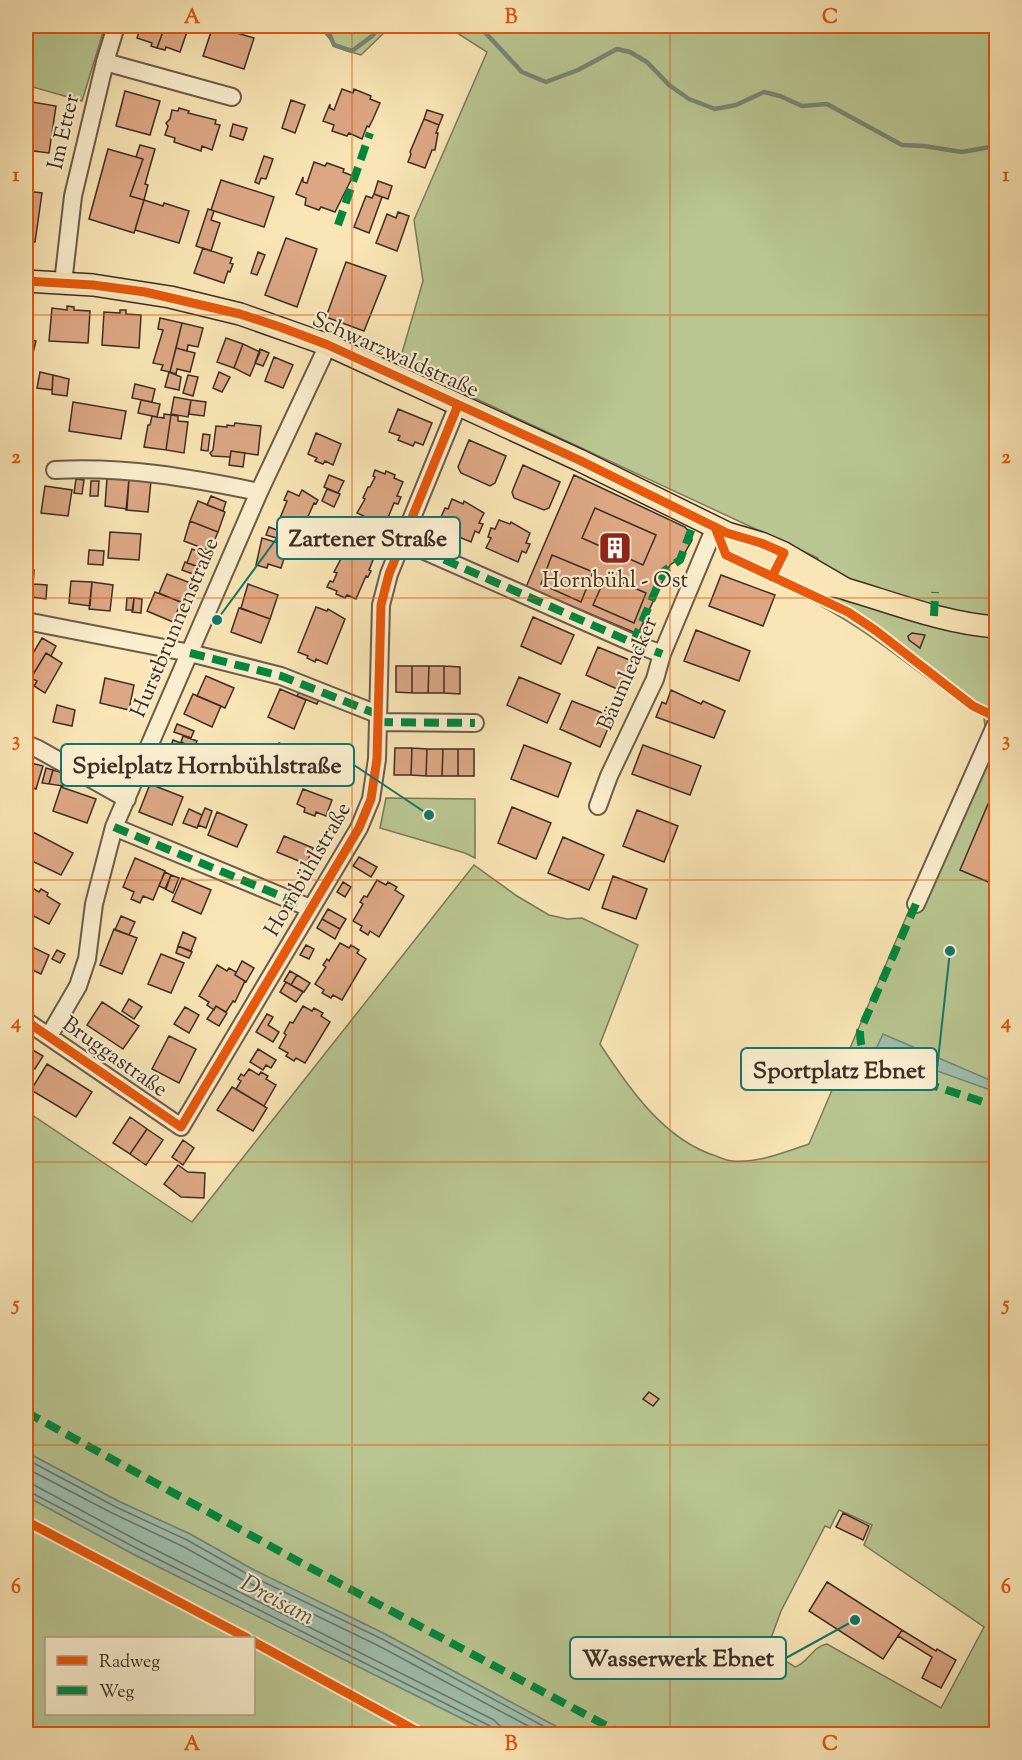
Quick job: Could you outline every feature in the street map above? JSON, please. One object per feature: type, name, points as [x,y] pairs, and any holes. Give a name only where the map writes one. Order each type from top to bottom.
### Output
[{"type":"main road","name":"Schwarzwaldstraße","points":[[26,281],[145,292],[240,314],[328,345],[579,460],[721,530],[748,553],[811,583],[844,588],[903,609],[964,623],[996,627]]},
{"type":"street","name":"Im Etter","points":[[63,283],[74,196],[105,62],[116,26]]},
{"type":"street","points":[[105,62],[232,98]]},
{"type":"street","name":"Hurstbrunnenstraße","points":[[49,1036],[78,987],[87,958],[94,904],[114,827],[259,492],[328,345]]},
{"type":"street","name":"Hornbühlstraße","points":[[181,1127],[359,828],[371,799],[377,759],[381,605],[389,574],[458,405]]},
{"type":"street","points":[[55,470],[91,468],[191,478],[259,492]]},
{"type":"street","name":"Bäumleacker","points":[[598,806],[609,776],[655,679],[662,654],[721,530]]},
{"type":"street","points":[[402,541],[662,654]]},
{"type":"street","points":[[26,621],[190,653],[281,675],[377,718],[475,723]]},
{"type":"street","points":[[916,904],[996,724]]},
{"type":"street","points":[[26,744],[127,799]]},
{"type":"street","points":[[114,827],[310,908]]},
{"type":"street","name":"Bruggastraße","points":[[26,1022],[181,1127]]},
{"type":"green space","points":[[26,26],[105,26],[82,101],[26,85]]},
{"type":"green space","points":[[320,26],[391,26],[361,55],[337,45]]},
{"type":"green space","points":[[446,26],[996,26],[996,1734],[570,1734],[385,1634],[252,1569],[190,1534],[118,1501],[26,1452],[26,1111],[192,1222],[474,865],[517,896],[549,915],[567,919],[582,918],[638,945],[600,1044],[635,1094],[664,1125],[697,1148],[731,1161],[762,1159],[809,1144],[978,749],[985,727],[984,717],[871,637],[799,595],[818,558],[399,363],[423,281],[414,220],[487,52]],"holes":[[[839,1510],[872,1525],[864,1545],[984,1627],[941,1708],[827,1644],[822,1645],[804,1662],[795,1667],[767,1649],[781,1611],[825,1526],[830,1528]]]},
{"type":"green space","points":[[386,798],[475,799],[475,858],[380,828]]},
{"type":"green space","points":[[26,1496],[135,1555],[493,1734],[26,1734]]},
{"type":"water","points":[[883,1034],[992,1081],[993,1091],[876,1049]]},
{"type":"water","name":"Dreisam","points":[[26,1452],[118,1501],[190,1534],[252,1569],[385,1634],[570,1734],[493,1734],[135,1555],[26,1496]]},
{"type":"building","points":[[141,26],[165,26],[157,48],[151,46],[152,43],[137,38]]},
{"type":"building","points":[[165,26],[189,26],[180,52],[166,47],[165,50],[157,48]]},
{"type":"building","points":[[213,26],[254,38],[244,69],[203,56]]},
{"type":"building","points":[[342,89],[353,93],[354,89],[371,96],[370,99],[380,103],[362,139],[349,133],[347,136],[332,131],[334,125],[323,121],[330,104],[330,108],[334,110]]},
{"type":"building","points":[[125,91],[160,101],[150,135],[116,126]]},
{"type":"building","points":[[291,100],[305,105],[295,133],[282,128]]},
{"type":"building","points":[[26,101],[56,106],[49,153],[26,150]]},
{"type":"building","points":[[179,108],[189,111],[188,113],[216,120],[215,124],[220,125],[212,150],[202,146],[201,151],[174,142],[175,138],[165,135],[168,126],[166,123],[170,119],[172,110],[178,111]]},
{"type":"building","points":[[427,110],[443,115],[439,125],[424,119]]},
{"type":"building","points":[[424,119],[439,125],[435,150],[432,150],[425,168],[408,162]]},
{"type":"building","points":[[233,124],[247,128],[243,140],[230,136]]},
{"type":"building","points":[[140,145],[155,149],[145,184],[148,185],[144,200],[130,196],[143,159],[136,157]]},
{"type":"building","points":[[108,149],[143,159],[130,196],[144,200],[134,233],[89,219]]},
{"type":"building","points":[[264,156],[273,159],[266,179],[261,178],[259,184],[255,182]]},
{"type":"building","points":[[314,162],[325,166],[327,163],[344,169],[343,172],[353,176],[335,212],[305,205],[306,198],[296,194],[303,177],[303,182],[307,183]]},
{"type":"building","points":[[221,180],[274,197],[264,227],[211,210]]},
{"type":"building","points":[[378,181],[392,186],[388,199],[374,194]]},
{"type":"building","points":[[26,191],[42,193],[35,242],[26,241]]},
{"type":"building","points":[[374,194],[382,197],[369,233],[354,227],[366,196],[372,198]]},
{"type":"building","points":[[144,200],[163,206],[164,203],[189,211],[179,243],[135,230]]},
{"type":"building","points":[[208,209],[214,211],[211,220],[220,223],[211,251],[196,246]]},
{"type":"building","points":[[398,212],[409,216],[397,251],[376,243],[387,214],[396,218]]},
{"type":"building","points":[[286,238],[317,249],[297,307],[265,295]]},
{"type":"building","points":[[203,248],[232,258],[230,263],[233,264],[224,283],[194,273]]},
{"type":"building","points":[[258,252],[265,255],[257,275],[251,273]]},
{"type":"building","points":[[346,262],[386,276],[364,331],[326,317]]},
{"type":"building","points":[[67,306],[74,307],[74,310],[90,311],[88,343],[49,341],[52,308],[67,310]]},
{"type":"building","points":[[120,310],[126,310],[126,314],[141,315],[139,348],[102,345],[104,312],[120,313]]},
{"type":"building","points":[[160,318],[182,323],[170,372],[161,370],[163,365],[153,363],[163,330],[158,329]]},
{"type":"building","points":[[182,323],[203,328],[198,347],[188,345],[187,351],[176,348]]},
{"type":"building","points":[[26,338],[36,341],[31,361],[26,359]]},
{"type":"building","points":[[226,338],[243,344],[234,368],[217,362]]},
{"type":"building","points":[[243,344],[260,352],[250,376],[234,368]]},
{"type":"building","points":[[176,348],[195,353],[190,372],[177,369],[176,374],[170,372]]},
{"type":"building","points":[[260,349],[269,353],[263,366],[255,363]]},
{"type":"building","points":[[274,357],[293,365],[283,388],[265,381]]},
{"type":"building","points":[[40,372],[53,375],[52,390],[37,388]]},
{"type":"building","points":[[169,372],[181,377],[179,390],[165,387]]},
{"type":"building","points":[[219,372],[230,377],[222,392],[213,388]]},
{"type":"building","points":[[53,375],[69,379],[67,396],[52,394]]},
{"type":"building","points":[[188,375],[198,377],[193,396],[183,393]]},
{"type":"building","points":[[135,384],[155,389],[152,402],[132,398]]},
{"type":"building","points":[[174,397],[191,400],[188,417],[171,414]]},
{"type":"building","points":[[141,400],[160,404],[157,417],[138,413]]},
{"type":"building","points":[[191,400],[206,402],[204,416],[189,414]]},
{"type":"building","points":[[73,402],[126,411],[121,439],[69,431]]},
{"type":"building","points":[[398,409],[432,423],[423,445],[415,442],[413,446],[398,440],[400,436],[389,432]]},
{"type":"building","points":[[164,414],[171,415],[166,450],[144,447],[152,416],[164,418]]},
{"type":"building","points":[[171,415],[178,416],[178,421],[188,422],[184,453],[166,450]]},
{"type":"building","points":[[235,423],[261,426],[258,455],[231,451],[230,457],[212,456],[210,453],[213,450],[216,426],[234,426]]},
{"type":"building","points":[[316,433],[341,444],[333,465],[325,461],[323,464],[315,461],[317,458],[308,454]]},
{"type":"building","points":[[203,434],[210,435],[208,451],[201,450]]},
{"type":"building","points":[[469,440],[506,456],[495,483],[490,486],[461,473],[458,467]]},
{"type":"building","points":[[231,451],[245,453],[243,467],[229,465]]},
{"type":"building","points":[[523,465],[560,482],[549,508],[544,510],[514,498],[512,492]]},
{"type":"building","points":[[375,470],[385,474],[386,471],[403,482],[397,496],[401,497],[398,504],[394,503],[385,525],[376,521],[374,525],[364,521],[366,517],[357,513],[375,477],[373,476]]},
{"type":"building","points":[[329,475],[344,481],[338,493],[324,487]]},
{"type":"building","name":"Hornbühl - Ost","points":[[574,475],[685,527],[691,534],[692,540],[683,556],[670,565],[638,634],[526,587]]},
{"type":"building","points":[[107,478],[129,479],[127,509],[105,506]]},
{"type":"building","points":[[76,479],[84,480],[82,494],[74,493]]},
{"type":"building","points":[[129,479],[151,481],[148,512],[126,510]]},
{"type":"building","points":[[91,481],[99,481],[98,496],[90,496]]},
{"type":"building","points":[[45,486],[72,490],[68,516],[41,513]]},
{"type":"building","points":[[327,489],[340,494],[334,507],[322,501]]},
{"type":"building","points":[[302,490],[318,500],[316,504],[314,503],[303,528],[280,518],[287,501],[284,500],[288,491],[299,496]]},
{"type":"building","points":[[211,496],[226,502],[223,511],[207,505]]},
{"type":"building","points":[[452,499],[463,504],[464,501],[484,513],[479,523],[483,524],[479,533],[475,531],[471,542],[440,529],[444,519],[441,517],[445,508],[448,509]]},
{"type":"building","points":[[198,501],[225,512],[218,532],[190,521]]},
{"type":"building","points":[[595,508],[656,535],[643,565],[582,538]]},
{"type":"building","points":[[499,520],[510,524],[511,522],[530,533],[526,543],[530,544],[526,553],[522,551],[518,562],[486,548],[491,538],[488,537],[491,528],[495,529]]},
{"type":"building","points":[[190,521],[218,532],[210,551],[184,541]]},
{"type":"building","points":[[269,527],[282,532],[280,539],[266,535]]},
{"type":"building","points":[[110,532],[141,534],[139,560],[108,558]]},
{"type":"building","points":[[262,538],[288,546],[281,568],[268,564],[267,568],[256,565]]},
{"type":"building","points":[[346,543],[357,547],[358,543],[367,547],[365,550],[375,555],[369,570],[371,571],[368,577],[366,576],[356,599],[347,595],[345,598],[336,594],[337,591],[327,587],[330,581],[333,582],[337,573],[334,572],[345,551],[343,550]]},
{"type":"building","points":[[192,549],[207,555],[202,568],[187,563]]},
{"type":"building","points":[[89,550],[104,551],[103,565],[88,564]]},
{"type":"building","points":[[552,555],[593,572],[581,602],[541,584]]},
{"type":"building","points":[[185,562],[199,567],[196,575],[182,570]]},
{"type":"building","points":[[26,569],[34,570],[32,600],[26,599]]},
{"type":"building","points":[[167,574],[193,584],[185,604],[159,593]]},
{"type":"building","points":[[721,575],[775,595],[763,626],[709,606]]},
{"type":"building","points":[[606,576],[646,593],[634,623],[593,605]]},
{"type":"building","points":[[71,581],[92,582],[90,606],[69,603]]},
{"type":"building","points":[[92,582],[113,585],[110,611],[89,609]]},
{"type":"building","points":[[33,584],[47,585],[46,599],[32,597]]},
{"type":"building","points":[[248,584],[278,595],[270,619],[241,608]]},
{"type":"building","points":[[155,592],[181,602],[173,622],[147,611]]},
{"type":"building","points":[[127,598],[134,598],[133,610],[126,610]]},
{"type":"building","points":[[134,598],[142,599],[141,613],[132,612]]},
{"type":"building","points":[[316,607],[327,611],[328,609],[345,619],[327,664],[316,659],[315,662],[298,652]]},
{"type":"building","points":[[239,608],[270,619],[261,643],[231,632]]},
{"type":"building","points":[[533,617],[574,635],[561,664],[521,646]]},
{"type":"building","points":[[696,630],[750,651],[739,681],[684,661]]},
{"type":"building","points":[[912,633],[925,635],[920,648],[909,640],[908,636]]},
{"type":"building","points":[[42,638],[56,646],[51,656],[46,653],[31,678],[26,675],[26,665]]},
{"type":"building","points":[[598,647],[639,664],[626,693],[586,675]]},
{"type":"building","points":[[46,653],[62,663],[45,693],[34,686],[37,681],[31,678]]},
{"type":"building","points":[[396,666],[412,666],[412,693],[396,692]]},
{"type":"building","points":[[412,666],[429,666],[428,693],[412,693]]},
{"type":"building","points":[[429,666],[444,666],[444,693],[428,693]]},
{"type":"building","points":[[444,666],[460,667],[460,694],[444,693]]},
{"type":"building","points":[[206,676],[234,688],[225,708],[197,696]]},
{"type":"building","points":[[519,677],[560,694],[547,723],[507,705]]},
{"type":"building","points":[[105,678],[134,685],[129,710],[100,703]]},
{"type":"building","points":[[301,688],[320,696],[317,704],[297,696]]},
{"type":"building","points":[[280,689],[306,700],[294,729],[268,717]]},
{"type":"building","points":[[671,690],[701,704],[703,701],[725,711],[714,738],[656,717],[662,702],[666,704]]},
{"type":"building","points":[[193,694],[221,706],[212,727],[184,714]]},
{"type":"building","points":[[572,701],[613,717],[600,747],[560,729]]},
{"type":"building","points":[[57,705],[75,710],[72,726],[53,722]]},
{"type":"building","points":[[177,724],[194,731],[191,738],[174,732]]},
{"type":"building","points":[[183,736],[197,741],[194,748],[181,742]]},
{"type":"building","points":[[173,740],[202,751],[190,780],[162,769]]},
{"type":"building","points":[[279,743],[298,751],[295,759],[276,751]]},
{"type":"building","points":[[524,745],[571,763],[558,797],[511,779]]},
{"type":"building","points":[[643,745],[701,766],[690,795],[632,774]]},
{"type":"building","points":[[395,748],[412,748],[411,775],[394,775]]},
{"type":"building","points":[[412,748],[427,749],[426,776],[411,775]]},
{"type":"building","points":[[256,749],[285,760],[279,774],[281,781],[276,786],[246,775],[251,762],[249,756],[254,754]]},
{"type":"building","points":[[427,749],[443,749],[442,776],[426,776]]},
{"type":"building","points":[[443,749],[458,749],[458,776],[442,776]]},
{"type":"building","points":[[458,749],[474,749],[474,776],[458,776]]},
{"type":"building","points":[[27,762],[43,766],[36,789],[26,786]]},
{"type":"building","points":[[46,768],[53,770],[49,784],[42,783]]},
{"type":"building","points":[[53,770],[66,774],[63,786],[49,784]]},
{"type":"building","points":[[150,784],[183,797],[172,825],[139,812]]},
{"type":"building","points":[[61,787],[96,799],[87,823],[53,811]]},
{"type":"building","points":[[303,789],[332,800],[326,816],[316,812],[315,816],[304,812],[305,808],[297,804]]},
{"type":"building","points":[[991,797],[996,799],[996,876],[993,884],[960,870]]},
{"type":"building","points":[[512,807],[551,823],[536,859],[498,843]]},
{"type":"building","points":[[205,808],[212,811],[206,828],[198,825]]},
{"type":"building","points":[[189,809],[202,815],[197,828],[183,823]]},
{"type":"building","points":[[637,810],[678,826],[664,862],[623,846]]},
{"type":"building","points":[[217,812],[247,825],[237,847],[208,835]]},
{"type":"building","points":[[31,831],[73,853],[61,875],[26,856],[26,842]]},
{"type":"building","points":[[284,836],[313,848],[306,864],[277,852]]},
{"type":"building","points":[[563,837],[604,855],[589,890],[548,873]]},
{"type":"building","points":[[359,857],[377,867],[371,877],[353,866]]},
{"type":"building","points":[[135,858],[165,871],[153,900],[143,896],[140,903],[131,899],[134,892],[123,887]]},
{"type":"building","points":[[165,872],[171,875],[166,889],[159,886]]},
{"type":"building","points":[[171,875],[179,878],[173,893],[165,889]]},
{"type":"building","points":[[613,876],[647,889],[636,919],[602,908]]},
{"type":"building","points":[[182,878],[211,890],[201,914],[172,901]]},
{"type":"building","points":[[377,880],[397,887],[395,890],[404,896],[379,937],[370,931],[368,935],[360,930],[362,926],[353,921],[363,904],[360,902],[364,896],[367,897]]},
{"type":"building","points":[[343,882],[351,887],[345,897],[337,892]]},
{"type":"building","points":[[27,885],[39,892],[41,889],[48,893],[47,896],[60,904],[49,924],[26,912]]},
{"type":"building","points":[[328,909],[346,919],[340,929],[322,919]]},
{"type":"building","points":[[121,916],[135,922],[129,935],[115,930]]},
{"type":"building","points":[[322,919],[340,929],[335,939],[317,928]]},
{"type":"building","points":[[114,929],[137,938],[122,974],[100,965]]},
{"type":"building","points":[[183,932],[196,938],[191,951],[178,946]]},
{"type":"building","points":[[340,943],[349,948],[351,945],[359,950],[357,953],[366,959],[342,1000],[322,993],[324,990],[315,984],[326,967],[323,965],[327,959],[329,961]]},
{"type":"building","points":[[26,944],[49,955],[41,974],[26,967]]},
{"type":"building","points":[[306,945],[314,949],[309,959],[300,955]]},
{"type":"building","points":[[178,946],[192,952],[189,958],[176,953]]},
{"type":"building","points":[[57,950],[65,954],[60,963],[52,959]]},
{"type":"building","points":[[161,954],[184,963],[171,993],[148,984]]},
{"type":"building","points":[[242,961],[254,968],[246,982],[235,975]]},
{"type":"building","points":[[217,965],[227,971],[229,968],[236,972],[235,975],[245,981],[235,1002],[233,1001],[226,1012],[216,1006],[214,1010],[207,1005],[209,1002],[199,996]]},
{"type":"building","points":[[290,971],[297,975],[291,985],[284,981]]},
{"type":"building","points":[[297,975],[310,983],[304,992],[291,985]]},
{"type":"building","points":[[286,982],[303,992],[296,1002],[280,992]]},
{"type":"building","points":[[129,999],[142,1007],[134,1019],[122,1011]]},
{"type":"building","points":[[102,1002],[139,1026],[123,1049],[87,1025]]},
{"type":"building","points":[[216,1006],[227,1013],[219,1026],[207,1019]]},
{"type":"building","points":[[303,1006],[323,1013],[321,1016],[330,1022],[305,1063],[296,1058],[294,1061],[286,1056],[288,1053],[279,1048],[290,1022],[293,1023]]},
{"type":"building","points":[[185,1007],[199,1015],[189,1033],[174,1024]]},
{"type":"building","points":[[267,1014],[273,1017],[268,1025],[279,1032],[273,1042],[256,1032]]},
{"type":"building","points":[[169,1036],[196,1049],[179,1083],[152,1069]]},
{"type":"building","points":[[31,1049],[43,1056],[35,1069],[26,1062]]},
{"type":"building","points":[[258,1049],[276,1060],[271,1068],[266,1065],[263,1070],[250,1062]]},
{"type":"building","points":[[47,1064],[92,1092],[76,1117],[31,1090]]},
{"type":"building","points":[[249,1069],[259,1075],[261,1072],[268,1076],[266,1079],[276,1085],[264,1106],[236,1089],[241,1081],[238,1079],[241,1074],[244,1076]]},
{"type":"building","points":[[232,1087],[267,1108],[253,1131],[217,1110]]},
{"type":"building","points":[[130,1117],[147,1129],[130,1154],[113,1143]]},
{"type":"building","points":[[147,1129],[163,1140],[146,1165],[130,1154]]},
{"type":"building","points":[[183,1140],[194,1148],[183,1165],[172,1157]]},
{"type":"building","points":[[178,1165],[188,1172],[205,1173],[204,1198],[181,1197],[164,1184]]},
{"type":"building","points":[[649,1392],[659,1399],[653,1406],[643,1399]]},
{"type":"building","points":[[843,1513],[869,1526],[863,1540],[836,1527]]},
{"type":"building","points":[[827,1582],[902,1630],[883,1659],[809,1611]]},
{"type":"building","points":[[902,1630],[936,1651],[937,1649],[956,1660],[941,1688],[922,1678],[932,1657],[898,1636]]},
{"type":"waterway","points":[[326,26],[334,45],[352,51],[381,26]]},
{"type":"waterway","points":[[479,26],[522,72],[546,82],[578,70],[617,49],[630,52],[647,62],[669,85],[689,99],[715,109],[736,105],[764,92],[802,106],[827,104],[902,145],[962,152],[996,146]]},
{"type":"marked path","points":[[338,225],[370,133]]},
{"type":"marked path","points":[[633,643],[664,571],[680,560],[696,517]]},
{"type":"marked path","points":[[402,541],[662,654]]},
{"type":"marked path","points":[[934,616],[935,592]]},
{"type":"marked path","points":[[190,653],[281,676],[377,714]]},
{"type":"marked path","points":[[378,722],[475,723]]},
{"type":"marked path","points":[[114,827],[310,908]]},
{"type":"marked path","points":[[916,904],[860,1031],[864,1052],[879,1068],[996,1106]]},
{"type":"marked path","points":[[26,1412],[305,1565],[622,1734]]},
{"type":"cycle path","points":[[26,281],[93,285],[145,292],[240,314],[328,345],[579,460],[727,533],[761,543],[784,553],[772,577]]},
{"type":"cycle path","points":[[26,1021],[181,1127],[359,828],[371,799],[377,759],[381,605],[389,574],[458,405]]},
{"type":"cycle path","points":[[715,527],[726,555],[848,612],[875,630],[973,706],[996,717]]},
{"type":"cycle path","points":[[26,1521],[245,1637]]},
{"type":"cycle path","points":[[255,1643],[422,1734]]},
{"type":"place","name":"Hornbühl - Ost","points":[[615,548]]},
{"type":"place","name":"Zartener Straße","points":[[217,620]]},
{"type":"place","name":"Spielplatz Hornbühlstraße","points":[[429,815]]},
{"type":"place","name":"Sportplatz Ebnet","points":[[950,951]]},
{"type":"place","name":"Wasserwerk Ebnet","points":[[855,1620]]}]
